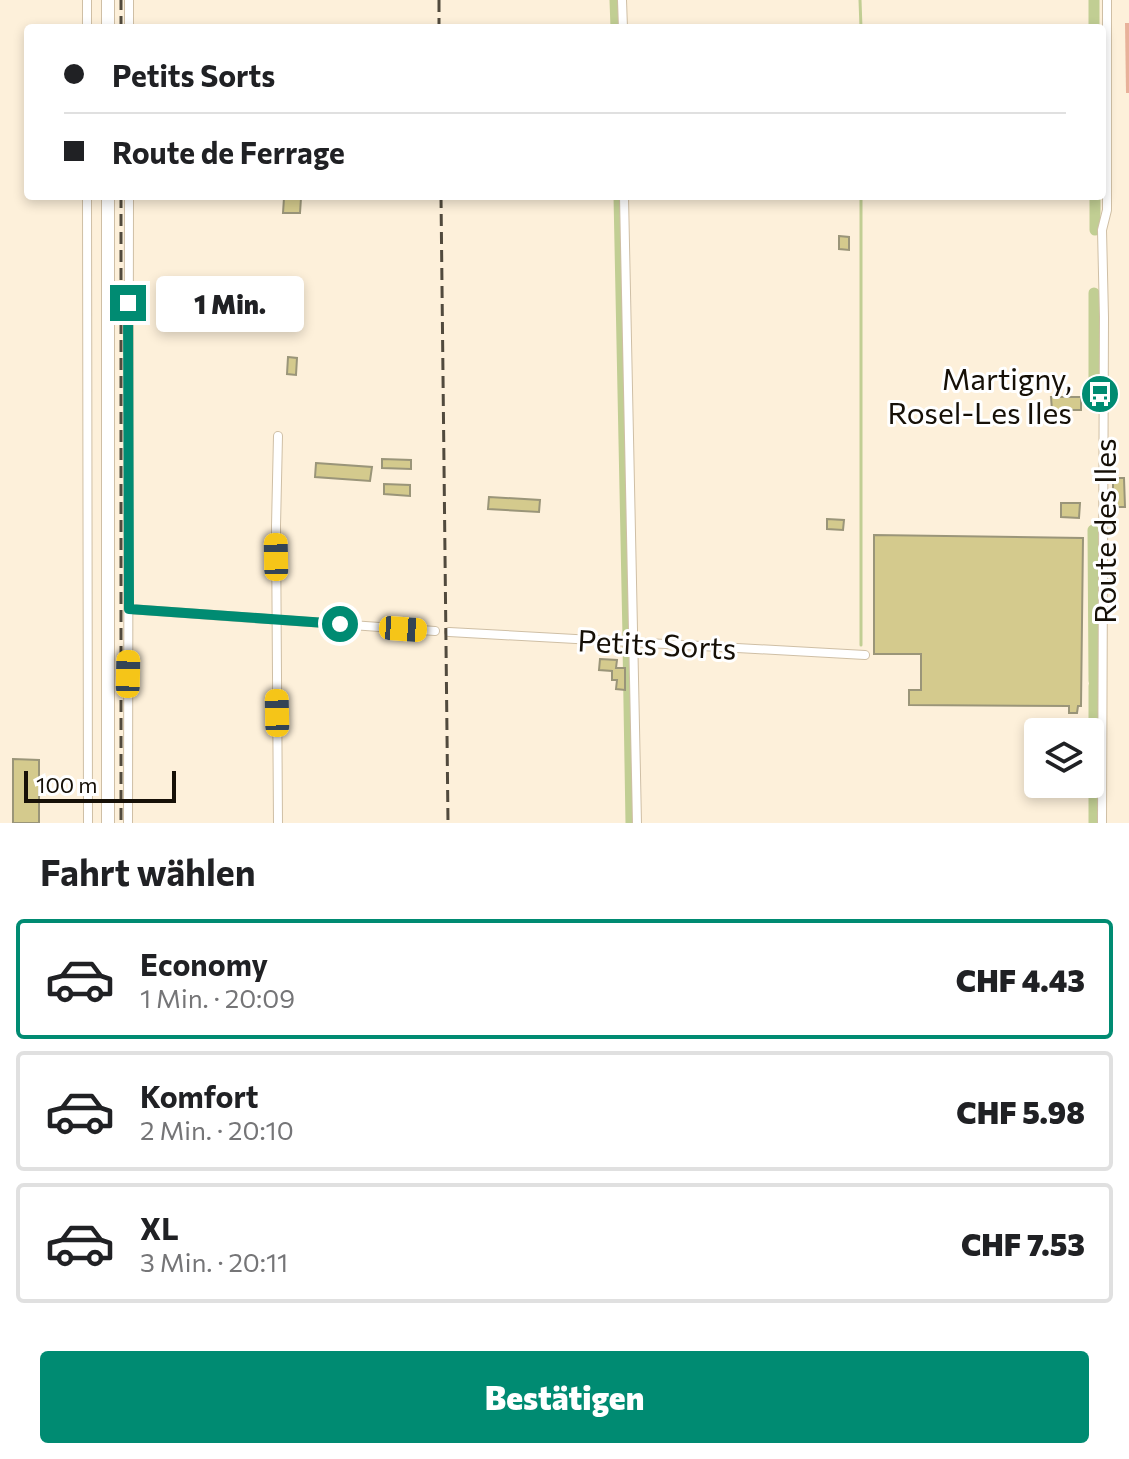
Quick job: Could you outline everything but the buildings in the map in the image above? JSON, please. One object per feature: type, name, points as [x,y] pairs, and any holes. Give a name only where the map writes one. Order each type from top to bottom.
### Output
[{"type":"main road","points":[[108,0],[108,24]]},
{"type":"main road","points":[[108,200],[108,823]]},
{"type":"street","points":[[87,0],[87,24]]},
{"type":"street","points":[[129,0],[129,24]]},
{"type":"street","points":[[622,0],[623,24]]},
{"type":"street","name":"Route des Iles","points":[[1102,823],[1102,230],[1107,210],[1107,0]]},
{"type":"street","points":[[87,200],[88,823]]},
{"type":"street","points":[[128,823],[129,200]]},
{"type":"street","points":[[624,200],[637,823]]},
{"type":"street","points":[[278,436],[278,823]]},
{"type":"street","points":[[129,609],[435,631]]},
{"type":"street","name":"Petits Sorts","points":[[449,632],[865,655]]},
{"type":"shaded area","points":[[1125,23],[1129,23],[1129,93],[1126,93]]},
{"type":"waterway","points":[[615,0],[616,24]]},
{"type":"waterway","points":[[860,0],[861,24]]},
{"type":"waterway","points":[[1094,0],[1094,24]]},
{"type":"waterway","points":[[619,200],[628,637]]},
{"type":"waterway","points":[[861,200],[861,645]]},
{"type":"waterway","points":[[1095,200],[1095,230]]},
{"type":"waterway","points":[[1094,293],[1094,383]]},
{"type":"waterway","points":[[1093,530],[1094,681]]},
{"type":"waterway","points":[[628,644],[631,823]]},
{"type":"waterway","points":[[1094,686],[1094,823]]},
{"type":"railway","points":[[121,0],[121,24]]},
{"type":"railway","points":[[439,0],[439,24]]},
{"type":"railway","points":[[121,200],[121,823]]},
{"type":"railway","points":[[441,200],[448,823]]},
{"type":"place","name":"Martigny, Rosel-Les Iles","points":[[1100,394]]},
{"type":"route","points":[[128,303],[129,609],[340,624]]}]
